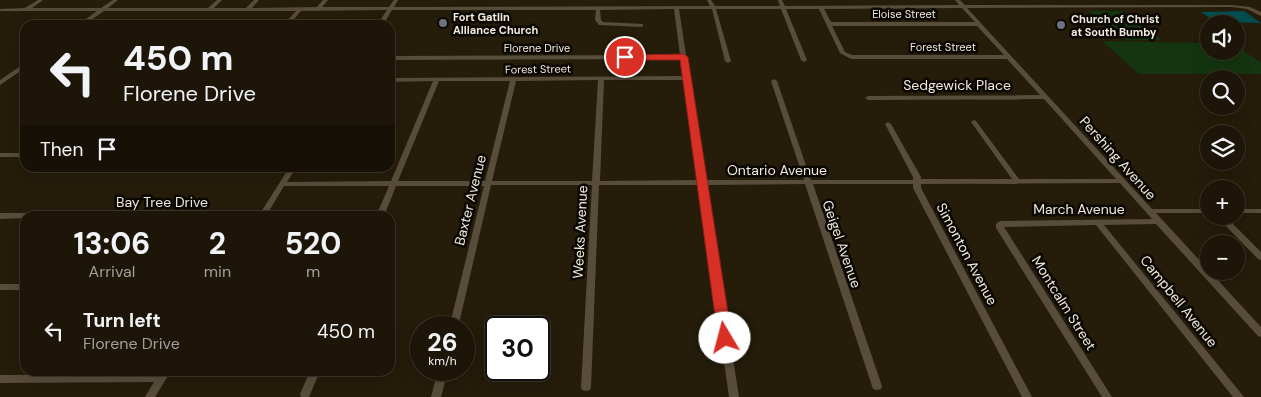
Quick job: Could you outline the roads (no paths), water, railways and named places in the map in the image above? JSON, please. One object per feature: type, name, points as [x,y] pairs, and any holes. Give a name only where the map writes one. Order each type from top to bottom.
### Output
[{"type":"street","points":[[26,10],[41,0]]},
{"type":"street","points":[[88,20],[116,0]]},
{"type":"street","points":[[210,9],[220,0]]},
{"type":"street","points":[[248,9],[257,0]]},
{"type":"street","points":[[318,9],[326,0]]},
{"type":"street","points":[[383,20],[396,0]]},
{"type":"street","points":[[709,0],[716,11],[728,60]]},
{"type":"street","points":[[780,0],[804,60]]},
{"type":"street","points":[[850,0],[855,7]]},
{"type":"street","name":"Pershing Avenue","points":[[957,0],[1261,333]]},
{"type":"street","points":[[1194,0],[1203,6]]},
{"type":"street","points":[[1240,0],[1244,7]]},
{"type":"street","points":[[0,10],[1203,6],[1244,7],[1261,14]]},
{"type":"street","points":[[820,7],[829,24]]},
{"type":"street","points":[[598,8],[598,20],[601,24],[641,25]]},
{"type":"street","points":[[676,8],[734,397]]},
{"type":"street","points":[[290,20],[300,9]]},
{"type":"street","name":"Eloise Street","points":[[829,24],[978,24]]},
{"type":"street","name":"Forest Street","points":[[829,24],[843,52],[848,56],[1009,57]]},
{"type":"street","name":"Florene Drive","points":[[395,58],[684,57]]},
{"type":"street","points":[[0,83],[20,69]]},
{"type":"street","name":"Weeks Avenue","points":[[586,387],[601,78]]},
{"type":"street","name":"Forest Street","points":[[395,81],[686,78]]},
{"type":"street","points":[[382,211],[437,79]]},
{"type":"street","name":"Baxter Avenue","points":[[456,316],[513,79]]},
{"type":"street","name":"Geigel Avenue","points":[[774,81],[877,386]]},
{"type":"street","name":"Sedgewick Place","points":[[868,98],[1046,97]]},
{"type":"street","points":[[974,122],[1017,181]]},
{"type":"street","name":"Simonton Avenue","points":[[888,124],[917,177],[917,188],[1027,397]]},
{"type":"street","points":[[0,155],[20,154]]},
{"type":"street","points":[[265,211],[290,172]]},
{"type":"street","name":"Ontario Avenue","points":[[282,184],[1122,181]]},
{"type":"street","points":[[1150,211],[1200,211]]},
{"type":"street","points":[[1245,211],[1261,211]]},
{"type":"street","name":"Bay Tree Drive","points":[[0,216],[20,216]]},
{"type":"street","name":"March Avenue","points":[[1000,224],[1159,221]]},
{"type":"street","name":"Campbell Avenue","points":[[1098,222],[1239,397]]},
{"type":"street","name":"Montcalm Street","points":[[1000,224],[1000,228],[1107,397]]},
{"type":"street","points":[[1229,225],[1261,257]]},
{"type":"street","points":[[0,287],[20,287]]},
{"type":"street","points":[[0,379],[64,376]]},
{"type":"street","points":[[150,397],[163,376]]},
{"type":"street","points":[[305,394],[313,376]]},
{"type":"street","points":[[436,397],[440,381]]},
{"type":"water","points":[[1244,11],[1261,23],[1245,23],[1245,15],[1206,15],[1201,12]]},
{"type":"place","name":"Fort Gatlin Alliance Church","points":[[443,23]]},
{"type":"place","name":"Church of Christ at South Bumby","points":[[1061,25]]}]
